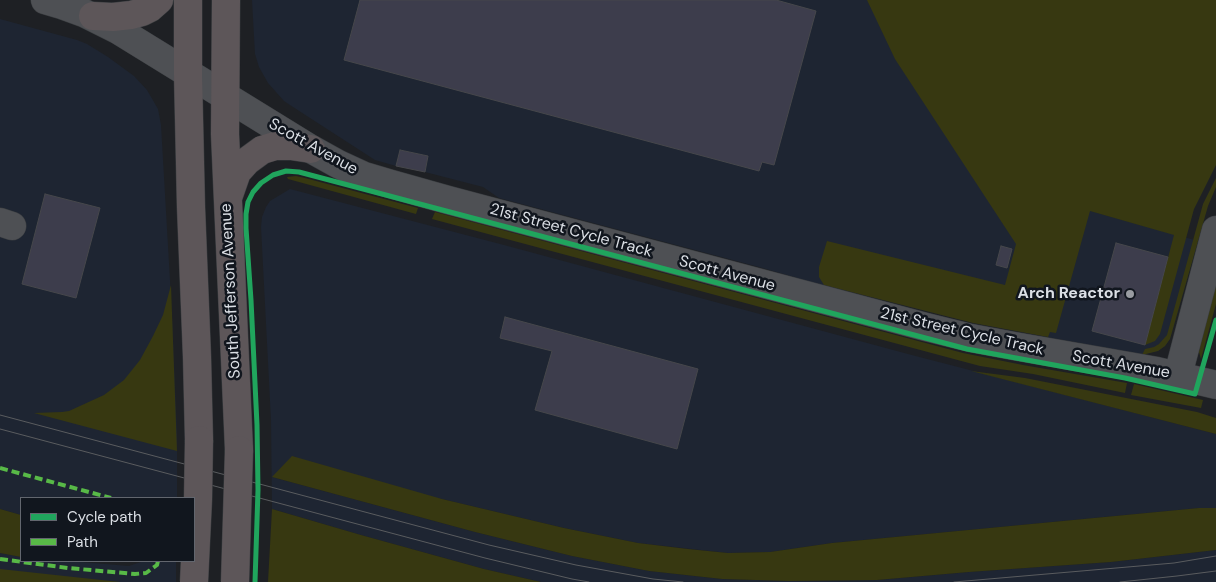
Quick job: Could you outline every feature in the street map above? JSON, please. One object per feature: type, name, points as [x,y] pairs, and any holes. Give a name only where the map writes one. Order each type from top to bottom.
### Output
[{"type":"main road","points":[[93,16],[113,17],[131,15],[150,8],[159,0]]},
{"type":"main road","points":[[188,0],[188,74],[199,440],[195,561]]},
{"type":"main road","name":"South Jefferson Avenue","points":[[226,0],[225,134],[239,450],[235,582]]},
{"type":"main road","points":[[227,201],[237,172],[255,154],[276,146],[311,149]]},
{"type":"main road","points":[[194,582],[195,562]]},
{"type":"street","name":"Scott Avenue","points":[[44,0],[62,4],[93,16],[143,44],[188,74],[311,149],[364,176],[926,327],[971,338],[1134,366],[1216,385]]},
{"type":"street","points":[[1178,375],[1216,230]]},
{"type":"shaded area","points":[[252,0],[870,0],[998,185],[1198,241],[1170,339],[1158,351],[1142,355],[973,323],[811,282],[499,198],[483,187],[425,172],[428,156],[400,150],[396,166],[375,160],[284,101],[268,83],[259,67],[255,54]]},
{"type":"shaded area","points":[[867,0],[1216,0],[1216,165],[1194,209],[1160,334],[1155,341],[1145,345],[1174,235],[1090,211],[1056,333],[1050,332],[1048,337],[973,323],[824,285],[819,277],[819,267],[827,241],[1005,285],[1016,244],[895,59]]},
{"type":"shaded area","points":[[0,19],[87,44],[134,76],[147,90],[158,109],[161,125],[172,315],[177,434],[177,497],[20,497],[20,515],[0,509]]},
{"type":"shaded area","points":[[296,176],[418,208],[416,214],[288,179],[287,177]]},
{"type":"shaded area","points":[[1216,178],[1216,187],[1208,206],[1170,339],[1158,351],[1142,355],[1145,349],[1159,344],[1167,335],[1203,204]]},
{"type":"shaded area","points":[[290,189],[1216,434],[1216,508],[1199,508],[832,543],[770,552],[728,553],[638,543],[564,528],[442,499],[272,477],[475,532],[572,556],[649,571],[722,579],[789,581],[877,580],[1111,562],[1216,550],[1216,582],[541,582],[484,569],[272,509],[271,420],[261,227],[262,217],[270,201]]},
{"type":"shaded area","points":[[435,212],[963,353],[1127,383],[1125,393],[1033,374],[980,366],[432,219]]},
{"type":"shaded area","points":[[1216,283],[1216,304],[1201,359],[1199,352],[1200,342]]},
{"type":"shaded area","points":[[171,285],[177,451],[34,413],[69,411],[104,395],[124,380],[140,360],[153,336],[163,315]]},
{"type":"shaded area","points":[[971,371],[1025,378],[1197,412],[1216,418],[1216,434]]},
{"type":"shaded area","points":[[1134,384],[1203,400],[1201,408],[1131,395]]},
{"type":"shaded area","points":[[292,456],[442,499],[564,528],[638,543],[688,549],[728,553],[770,552],[832,543],[1199,508],[1216,508],[1216,550],[1111,562],[877,580],[789,581],[722,579],[649,571],[572,556],[272,477]]},
{"type":"shaded area","points":[[0,509],[20,515],[20,557],[0,553]]},
{"type":"shaded area","points":[[272,509],[484,569],[541,582],[268,582]]},
{"type":"shaded area","points":[[0,553],[20,557],[20,562],[80,562],[129,566],[141,562],[176,562],[176,582],[0,582]]},
{"type":"shaded area","points":[[0,569],[120,582],[0,582]]},
{"type":"building","points":[[360,0],[776,0],[816,11],[774,165],[762,162],[759,171],[344,60]]},
{"type":"building","points":[[400,150],[428,156],[425,172],[396,166]]},
{"type":"building","points":[[45,194],[100,208],[76,298],[22,284]]},
{"type":"building","name":"Arch Reactor","points":[[1116,243],[1168,257],[1145,345],[1092,331]]},
{"type":"building","points":[[1001,246],[1012,249],[1007,268],[996,265]]},
{"type":"building","points":[[505,317],[698,369],[677,449],[535,410],[552,351],[500,338]]},
{"type":"tram line","points":[[0,415],[489,545],[576,565],[653,579],[683,582]]},
{"type":"tram line","points":[[0,429],[485,558],[589,582]]},
{"type":"tram line","points":[[954,582],[1174,563],[1216,556]]},
{"type":"tram line","points":[[1120,582],[1216,571]]},
{"type":"marked path","points":[[0,468],[107,497]]},
{"type":"marked path","points":[[0,559],[20,562]]},
{"type":"marked path","points":[[23,562],[135,574],[146,573],[157,565],[158,562]]},
{"type":"cycle path","name":"21st Street Cycle Track","points":[[255,582],[258,490],[257,425],[246,214],[248,202],[253,192],[261,183],[273,175],[286,171],[299,172],[967,349],[1125,378],[1195,394],[1216,320]]},
{"type":"place","name":"Arch Reactor","points":[[1130,294]]}]
